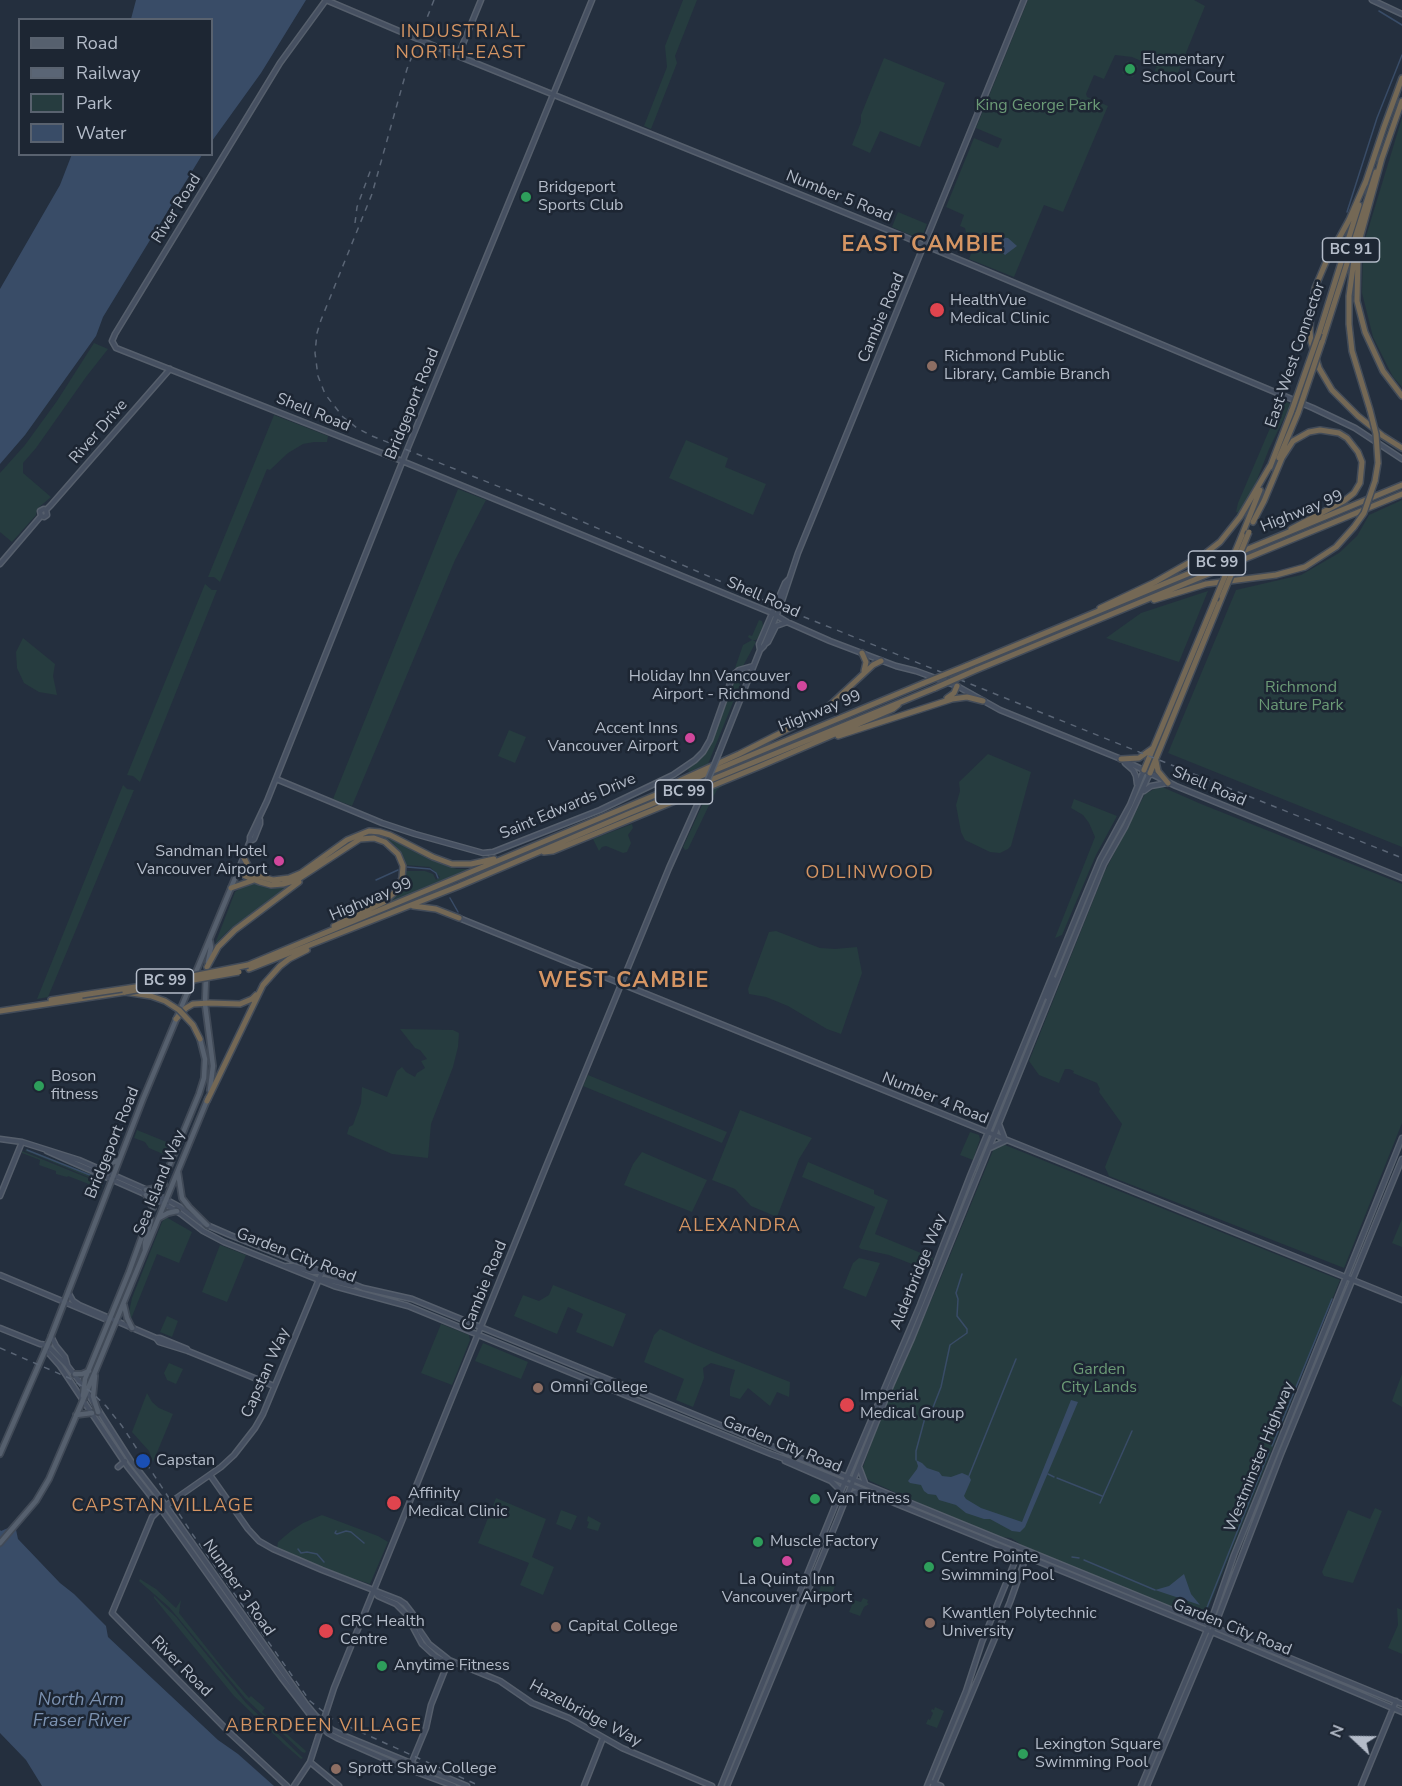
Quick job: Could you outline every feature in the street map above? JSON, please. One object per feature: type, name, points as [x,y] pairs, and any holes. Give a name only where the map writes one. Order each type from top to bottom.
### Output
[{"type":"highway","name":"East-West Connector","points":[[1154,747],[1270,466],[1295,412],[1366,181],[1402,78]]},
{"type":"highway","name":"East-West Connector","points":[[1156,760],[1253,522],[1322,342],[1373,181],[1402,101]]},
{"type":"highway","points":[[1085,625],[1194,587],[1276,575],[1305,567],[1336,547],[1364,513],[1375,481],[1378,463],[1376,434],[1356,366],[1349,324],[1350,278],[1382,158]]},
{"type":"highway","points":[[1366,181],[1315,288],[1311,310],[1311,342],[1320,368],[1332,390],[1358,416],[1402,448]]},
{"type":"highway","points":[[1360,236],[1356,276],[1357,301],[1365,332],[1383,371],[1402,396]]},
{"type":"highway","points":[[1253,522],[1282,458],[1293,441],[1309,432],[1320,430],[1339,433],[1354,444],[1362,462],[1360,483],[1354,493],[1332,508],[1255,546]]},
{"type":"highway","points":[[1031,639],[1155,582],[1206,553],[1220,542],[1240,517],[1270,466]]},
{"type":"highway","name":"Highway 99","points":[[248,967],[513,854],[1402,485]]},
{"type":"highway","name":"Highway 99","points":[[248,967],[321,942],[411,906],[630,813],[1402,494]]},
{"type":"highway","points":[[858,680],[866,666],[862,653]]},
{"type":"highway","points":[[624,808],[812,717],[830,705],[874,664],[881,661]]},
{"type":"highway","points":[[822,741],[950,697],[957,686]]},
{"type":"highway","points":[[935,703],[967,697],[983,701]]},
{"type":"highway","points":[[540,852],[553,851],[822,741],[893,709],[905,700]]},
{"type":"highway","points":[[1121,759],[1141,758],[1154,747]]},
{"type":"highway","name":"BC 91","points":[[1147,772],[1154,747]]},
{"type":"highway","points":[[1156,760],[1158,771],[1168,783]]},
{"type":"highway","name":"BC 91","points":[[1147,772],[1156,760]]},
{"type":"highway","points":[[238,871],[244,876],[273,880],[289,878],[301,873],[348,840],[369,831],[386,833],[433,858],[453,864],[471,864],[513,854]]},
{"type":"highway","points":[[207,967],[218,947],[235,930],[355,842],[369,838],[381,840],[394,849],[401,859],[403,872],[400,885],[389,899],[317,933],[306,941]]},
{"type":"highway","points":[[244,858],[253,877],[271,885],[292,882],[314,870]]},
{"type":"highway","points":[[231,888],[253,877]]},
{"type":"highway","points":[[411,906],[436,909],[459,918]]},
{"type":"highway","points":[[207,1101],[260,991],[271,974],[289,959],[321,942]]},
{"type":"highway","name":"BC 99","points":[[0,1010],[225,975],[248,967]]},
{"type":"highway","name":"BC 99","points":[[0,1010],[248,967]]},
{"type":"highway","points":[[176,1019],[193,1004],[240,1004],[252,999],[260,991]]},
{"type":"highway","points":[[125,992],[151,996],[175,1007],[189,1020],[200,1039]]},
{"type":"main road","name":"Number 5 Road","points":[[326,0],[925,245],[1324,412],[1355,428],[1402,459]]},
{"type":"main road","name":"River Road","points":[[112,343],[115,334],[280,63],[326,0]]},
{"type":"main road","points":[[459,56],[481,0]]},
{"type":"main road","name":"Bridgeport Road","points":[[0,1454],[51,1336],[112,1177],[244,858],[253,831],[260,819],[402,461],[592,0]]},
{"type":"main road","name":"Cambie Road","points":[[294,1786],[313,1763],[333,1692],[669,868],[702,794],[753,666],[764,646],[785,583],[789,579],[1024,0]]},
{"type":"main road","points":[[1372,0],[1402,14]]},
{"type":"main road","name":"Shell Road","points":[[112,343],[118,349],[402,461],[774,614],[787,622],[881,661],[957,686],[1010,715],[1121,759],[1168,783],[1402,878]]},
{"type":"main road","name":"River Drive","points":[[0,564],[41,516],[47,515],[46,510],[170,369]]},
{"type":"main road","name":"Cambie Road","points":[[760,650],[759,644],[774,614]]},
{"type":"main road","points":[[764,646],[776,626],[787,622]]},
{"type":"main road","points":[[733,675],[739,670],[753,666]]},
{"type":"main road","points":[[733,675],[748,678]]},
{"type":"main road","name":"Saint Edwards Drive","points":[[276,779],[404,830],[483,853],[493,852],[600,810],[673,775],[695,760],[710,740],[733,675]]},
{"type":"main road","points":[[1121,759],[1136,776],[1136,791]]},
{"type":"main road","name":"Alderbridge Way","points":[[721,1786],[841,1491],[931,1278],[987,1133],[1100,860],[1147,772]]},
{"type":"main road","name":"Alderbridge Way","points":[[727,1786],[1104,864],[1141,793],[1147,772]]},
{"type":"main road","points":[[1141,793],[1151,786],[1168,783]]},
{"type":"main road","name":"Number 4 Road","points":[[459,918],[1402,1300]]},
{"type":"main road","name":"Sea Island Way","points":[[85,1389],[95,1372],[124,1304],[210,1091],[213,1066],[205,1003],[210,941]]},
{"type":"main road","points":[[1044,1009],[1064,946]]},
{"type":"main road","name":"Sea Island Way","points":[[0,1543],[36,1501],[49,1479],[83,1399],[89,1371],[202,1086],[205,1059],[200,1039]]},
{"type":"main road","points":[[989,1149],[1006,1140],[999,1124]]},
{"type":"main road","name":"Westminster Highway","points":[[1211,1626],[1233,1555],[1402,1138]]},
{"type":"main road","points":[[0,1139],[22,1142],[69,1156],[100,1168],[112,1177]]},
{"type":"main road","points":[[0,1196],[22,1142]]},
{"type":"main road","points":[[41,1148],[112,1177]]},
{"type":"main road","name":"Westminster Highway","points":[[1147,1786],[1402,1159]]},
{"type":"main road","points":[[100,1168],[119,1160]]},
{"type":"main road","points":[[178,1170],[183,1198],[207,1225]]},
{"type":"main road","name":"Garden City Road","points":[[112,1177],[165,1202],[211,1236],[353,1292],[408,1305],[1209,1631],[1402,1712]]},
{"type":"main road","points":[[153,1208],[146,1192],[164,1184]]},
{"type":"main road","points":[[145,1252],[150,1221],[158,1198]]},
{"type":"main road","name":"Garden City Road","points":[[165,1202],[180,1207],[207,1225],[322,1272],[363,1288],[412,1299],[1402,1704]]},
{"type":"main road","points":[[159,1218],[177,1211]]},
{"type":"main road","points":[[286,1266],[322,1272]]},
{"type":"main road","name":"Capstan Way","points":[[112,1613],[149,1522],[154,1515],[234,1455],[260,1420],[322,1272]]},
{"type":"main road","points":[[0,1275],[105,1319],[110,1319]]},
{"type":"main road","points":[[319,1280],[324,1279],[363,1288]]},
{"type":"main road","points":[[68,1292],[75,1303],[156,1338],[159,1342],[188,1351],[274,1386]]},
{"type":"main road","points":[[124,1304],[132,1328]]},
{"type":"main road","name":"Number 3 Road","points":[[0,1328],[46,1347],[75,1374],[131,1461],[166,1506],[249,1629],[322,1725],[341,1740],[454,1786]]},
{"type":"main road","points":[[51,1336],[65,1357],[67,1365]]},
{"type":"main road","name":"Number 3 Road","points":[[46,1347],[127,1466],[219,1586]]},
{"type":"main road","points":[[75,1374],[89,1371]]},
{"type":"main road","points":[[95,1372],[93,1396],[98,1412]]},
{"type":"main road","points":[[76,1415],[92,1413]]},
{"type":"main road","points":[[1275,1451],[1281,1454]]},
{"type":"main road","points":[[778,1457],[831,1481],[841,1491]]},
{"type":"main road","points":[[127,1466],[118,1467],[124,1461],[131,1461]]},
{"type":"main road","points":[[859,1467],[865,1484]]},
{"type":"main road","name":"Hazelbridge Way","points":[[210,1475],[248,1529],[267,1546],[374,1591],[378,1596],[396,1604],[406,1614],[422,1644],[440,1659],[449,1660],[500,1681],[532,1703],[569,1718],[647,1760],[712,1786]]},
{"type":"main road","points":[[844,1501],[862,1490]]},
{"type":"main road","points":[[927,1786],[1018,1554],[1024,1550],[1026,1558],[1010,1602],[934,1785]]},
{"type":"main road","name":"River Road","points":[[112,1613],[213,1716],[287,1786]]},
{"type":"main road","name":"Westminster Highway","points":[[1141,1786],[1209,1631]]},
{"type":"main road","points":[[409,1769],[426,1728],[431,1705],[449,1660]]},
{"type":"main road","points":[[1361,1786],[1396,1701]]},
{"type":"main road","name":"Number 3 Road","points":[[322,1725],[467,1786]]},
{"type":"main road","points":[[584,1786],[603,1738]]},
{"type":"main road","points":[[313,1763],[339,1786]]},
{"type":"main road","points":[[929,1781],[941,1786]]},
{"type":"green space","points":[[683,0],[697,0],[675,56],[677,63],[651,129],[644,126],[667,67],[665,46]]},
{"type":"green space","name":"King George Park","points":[[1028,0],[1194,0],[1205,6],[1177,75],[1167,71],[1160,85],[1151,81],[1158,68],[1132,57],[1115,55],[1104,79],[1094,75],[1086,94],[1087,97],[1108,106],[1063,212],[1044,205],[1014,277],[969,259],[976,241],[967,237],[965,228],[960,226],[964,215],[946,207],[974,138],[998,148],[1002,139],[976,128]]},
{"type":"green space","points":[[884,58],[945,83],[920,147],[880,131],[870,153],[852,145],[861,122],[861,115]]},
{"type":"green space","name":"Elementary School Court","points":[[1127,61],[1138,66],[1133,77],[1122,73]]},
{"type":"green space","points":[[1402,118],[1402,387],[1393,377],[1373,337],[1362,293],[1363,246]]},
{"type":"green space","points":[[898,212],[927,224],[922,238],[892,227]]},
{"type":"green space","points":[[94,343],[108,349],[23,463],[23,473],[51,497],[37,509],[36,515],[12,542],[0,532],[0,473],[25,445],[57,401]]},
{"type":"green space","points":[[1282,400],[1291,404],[1269,449],[1255,485],[1239,513],[1236,512],[1238,503]]},
{"type":"green space","points":[[274,415],[328,436],[327,442],[303,444],[288,453],[270,470],[267,469],[220,582],[214,577],[208,577]]},
{"type":"green space","points":[[686,440],[728,458],[725,467],[766,484],[753,515],[669,478]]},
{"type":"green space","points":[[458,489],[486,500],[455,560],[352,806],[333,799]]},
{"type":"green space","name":"Richmond Nature Park","points":[[1402,500],[1402,847],[1168,753],[1236,590],[1301,575],[1339,553],[1357,536],[1369,515]]},
{"type":"green space","points":[[205,584],[212,590],[217,590],[140,782],[133,776],[127,775]]},
{"type":"green space","points":[[1208,591],[1179,662],[1106,638],[1141,613]]},
{"type":"green space","points":[[759,620],[762,621],[763,626],[758,638],[753,640],[756,642],[743,666],[735,668],[743,645],[752,640],[748,637],[752,636]]},
{"type":"green space","points":[[23,638],[55,664],[53,676],[57,695],[39,692],[24,683],[17,668],[16,652]]},
{"type":"green space","points":[[735,680],[739,681],[740,685],[708,764],[689,772],[688,769],[700,760],[711,744]]},
{"type":"green space","points":[[509,730],[526,737],[515,763],[498,756]]},
{"type":"green space","points":[[988,754],[1031,772],[1011,846],[1000,853],[990,852],[965,840],[961,832],[956,805],[960,791],[959,782]]},
{"type":"green space","points":[[726,783],[717,790],[688,849],[685,850],[683,847],[709,790]]},
{"type":"green space","points":[[123,785],[127,789],[134,790],[48,997],[37,999]]},
{"type":"green space","points":[[1160,786],[1402,884],[1402,1123],[1344,1268],[1109,1176],[1105,1167],[1122,1124],[1099,1092],[1097,1083],[1065,1069],[1059,1083],[1039,1075],[1029,1061],[1105,871],[1145,794]]},
{"type":"green space","points":[[1074,799],[1117,816],[1096,855],[1062,935],[1055,938],[1095,837],[1083,815],[1071,808]]},
{"type":"green space","points":[[632,824],[633,828],[628,835],[631,843],[627,852],[623,853],[606,846],[599,851],[593,839]]},
{"type":"green space","points":[[375,834],[393,839],[442,864],[457,869],[470,869],[382,906],[394,898],[402,886],[406,871],[425,871],[433,874],[436,880],[440,877],[430,867],[405,865],[394,844]]},
{"type":"green space","points":[[254,882],[273,887],[290,886],[229,930],[215,944],[235,892],[244,885]]},
{"type":"green space","points":[[776,931],[820,948],[857,947],[862,973],[841,1034],[827,1029],[788,1006],[766,997],[749,994],[748,989],[769,932]]},
{"type":"green space","points":[[400,1029],[453,1030],[459,1033],[453,1067],[431,1124],[428,1158],[392,1154],[347,1134],[361,1103],[362,1087],[387,1097],[397,1071],[402,1067],[415,1077],[425,1068],[421,1061],[427,1059]]},
{"type":"green space","points":[[588,1075],[727,1132],[722,1143],[583,1086]]},
{"type":"green space","points":[[740,1110],[812,1138],[799,1159],[777,1217],[751,1206],[735,1189],[712,1180]]},
{"type":"green space","points":[[137,1130],[174,1145],[170,1157],[149,1148],[145,1142],[134,1138]]},
{"type":"green space","points":[[970,1132],[979,1135],[980,1139],[973,1160],[960,1155]]},
{"type":"green space","name":"Garden City Lands","points":[[1005,1145],[1340,1280],[1206,1614],[1202,1617],[1028,1549],[1011,1538],[1001,1537],[955,1519],[870,1481],[864,1475],[863,1467],[881,1416],[994,1148]]},
{"type":"green space","points":[[26,1149],[104,1180],[98,1181],[25,1151]]},
{"type":"green space","points":[[22,1151],[103,1184],[101,1190],[97,1194],[99,1188],[68,1176],[56,1174],[56,1171],[39,1165],[40,1160]]},
{"type":"green space","points":[[642,1152],[707,1180],[692,1212],[624,1185],[633,1164]]},
{"type":"green space","points":[[808,1162],[874,1190],[874,1194],[888,1200],[875,1234],[933,1258],[930,1267],[917,1266],[889,1255],[861,1249],[859,1247],[875,1207],[802,1177]]},
{"type":"green space","points":[[166,1217],[192,1232],[179,1263],[157,1254],[131,1319],[129,1312],[132,1298]]},
{"type":"green space","points":[[1402,1219],[1402,1247],[1392,1243]]},
{"type":"green space","points":[[220,1245],[246,1255],[227,1302],[202,1292]]},
{"type":"green space","points":[[859,1258],[880,1263],[866,1297],[843,1288],[853,1263]]},
{"type":"green space","points":[[553,1285],[626,1314],[613,1347],[576,1332],[583,1314],[568,1307],[557,1334],[514,1316],[523,1295],[539,1301],[549,1295]]},
{"type":"green space","points":[[167,1316],[178,1321],[172,1337],[160,1332]]},
{"type":"green space","points":[[441,1324],[469,1335],[470,1340],[452,1385],[421,1373]]},
{"type":"green space","points":[[660,1329],[790,1382],[789,1397],[777,1392],[770,1406],[748,1388],[740,1399],[730,1396],[735,1370],[711,1363],[703,1368],[704,1378],[693,1407],[676,1400],[684,1379],[644,1362],[654,1335]]},
{"type":"green space","points":[[483,1343],[528,1362],[521,1379],[475,1361]]},
{"type":"green space","points":[[169,1363],[183,1369],[176,1384],[167,1380],[164,1373]]},
{"type":"green space","points":[[1402,1374],[1402,1407],[1392,1401]]},
{"type":"green space","points":[[147,1393],[159,1408],[173,1414],[153,1462],[149,1451],[132,1432]]},
{"type":"green space","points":[[496,1498],[546,1519],[532,1557],[554,1567],[543,1595],[520,1585],[529,1563],[478,1543]]},
{"type":"green space","points":[[1375,1508],[1382,1511],[1353,1583],[1324,1576],[1322,1572],[1348,1510],[1370,1519]]},
{"type":"green space","points":[[561,1510],[577,1516],[571,1530],[556,1524]]},
{"type":"green space","points":[[322,1515],[388,1542],[370,1584],[277,1548],[278,1542],[291,1531]]},
{"type":"green space","points":[[588,1516],[601,1523],[598,1531],[587,1528]]},
{"type":"green space","points":[[140,1579],[156,1589],[176,1608],[181,1600],[179,1613],[222,1667],[249,1698],[251,1696],[265,1708],[262,1712],[306,1751],[305,1753],[245,1698],[169,1607],[139,1581]]},
{"type":"green space","points":[[823,1581],[835,1586],[828,1604],[816,1599]]},
{"type":"green space","points":[[154,1596],[176,1617],[246,1703],[303,1758],[301,1759],[285,1745],[234,1696]]},
{"type":"green space","points":[[863,1598],[868,1600],[869,1604],[864,1607],[860,1616],[849,1612],[854,1600],[861,1602]]},
{"type":"green space","points":[[1397,1608],[1402,1610],[1402,1654],[1388,1648],[1398,1625]]},
{"type":"green space","points":[[935,1707],[944,1711],[937,1728],[926,1724]]},
{"type":"water","points":[[136,0],[306,0],[261,73],[213,140],[213,18],[131,18]]},
{"type":"water","points":[[71,156],[201,156],[103,317],[96,336],[25,435],[0,464],[0,289],[60,185]]},
{"type":"water","points":[[999,237],[1008,238],[1017,246],[1005,255],[996,246]]},
{"type":"water","points":[[1071,1400],[1078,1402],[1025,1527],[1020,1532],[1012,1531],[990,1519],[966,1513],[956,1505],[939,1500],[936,1495],[928,1494],[921,1485],[908,1481],[917,1469],[916,1460],[927,1468],[939,1472],[942,1476],[951,1477],[962,1473],[969,1476],[971,1480],[964,1496],[966,1499],[981,1508],[1022,1522]]},
{"type":"water","name":"North Arm Fraser River","points":[[15,1525],[18,1539],[106,1626],[108,1637],[218,1740],[238,1754],[274,1786],[42,1786],[26,1760],[0,1733],[0,1530]]},
{"type":"water","points":[[1184,1574],[1191,1594],[1200,1605],[1155,1590],[1169,1586]]},
{"type":"waterway","points":[[1379,11],[1402,25]]},
{"type":"waterway","points":[[1347,212],[1377,118],[1402,55]]},
{"type":"waterway","points":[[407,867],[430,869],[436,873],[438,878]]},
{"type":"waterway","points":[[376,880],[398,870]]},
{"type":"waterway","points":[[450,898],[458,912]]},
{"type":"waterway","points":[[27,1150],[100,1179]]},
{"type":"waterway","points":[[916,1460],[916,1451],[926,1414],[932,1410],[941,1387],[950,1345],[967,1333],[967,1329],[957,1316],[956,1293],[962,1274]]},
{"type":"waterway","points":[[1272,1446],[1332,1299]]},
{"type":"waterway","points":[[969,1476],[1016,1359]]},
{"type":"waterway","points":[[1100,1503],[1132,1431]]},
{"type":"waterway","points":[[1206,1610],[1269,1452]]},
{"type":"waterway","points":[[1048,1474],[1054,1477]]},
{"type":"waterway","points":[[1057,1478],[1102,1496]]},
{"type":"waterway","points":[[336,1531],[337,1534],[351,1532],[364,1543]]},
{"type":"waterway","points":[[298,1549],[301,1553],[317,1554],[324,1562]]},
{"type":"waterway","points":[[1072,1557],[1079,1558]]},
{"type":"waterway","points":[[1084,1560],[1155,1590]]},
{"type":"railway","points":[[434,0],[407,69],[372,194],[317,333],[315,353],[318,376],[325,394],[343,417],[372,436],[530,499],[782,608],[1402,858]]},
{"type":"railway","points":[[355,223],[357,207],[371,169]]},
{"type":"railway","points":[[0,1348],[69,1378],[90,1391],[106,1406],[122,1426],[193,1535],[310,1701],[334,1720],[480,1786]]},
{"type":"place","name":"Elementary School Court","points":[[1130,69]]},
{"type":"place","name":"Bridgeport Sports Club","points":[[526,197]]},
{"type":"place","name":"HealthVue Medical Clinic","points":[[937,310]]},
{"type":"place","name":"Richmond Public Library, Cambie Branch","points":[[932,366]]},
{"type":"place","name":"Holiday Inn Vancouver Airport - Richmond","points":[[802,686]]},
{"type":"place","name":"Accent Inns Vancouver Airport","points":[[690,738]]},
{"type":"place","name":"Sandman Hotel Vancouver Airport","points":[[279,861]]},
{"type":"place","name":"Boson fitness","points":[[39,1086]]},
{"type":"place","name":"Omni College","points":[[538,1388]]},
{"type":"place","name":"Imperial Medical Group","points":[[847,1405]]},
{"type":"place","name":"Capstan","points":[[143,1461]]},
{"type":"place","name":"Van Fitness","points":[[815,1499]]},
{"type":"place","name":"Affinity Medical Clinic","points":[[394,1503]]},
{"type":"place","name":"Muscle Factory","points":[[758,1542]]},
{"type":"place","name":"La Quinta Inn Vancouver Airport","points":[[787,1561]]},
{"type":"place","name":"Centre Pointe Swimming Pool","points":[[929,1567]]},
{"type":"place","name":"Kwantlen Polytechnic University","points":[[930,1623]]},
{"type":"place","name":"Capital College","points":[[556,1627]]},
{"type":"place","name":"CRC Health Centre","points":[[326,1631]]},
{"type":"place","name":"Anytime Fitness","points":[[382,1666]]},
{"type":"place","name":"Lexington Square Swimming Pool","points":[[1023,1754]]},
{"type":"place","name":"Sprott Shaw College","points":[[336,1769]]},
{"type":"district","name":"INDUSTRIAL NORTH-EAST","points":[[461,43]]},
{"type":"district","name":"EAST CAMBIE","points":[[923,246]]},
{"type":"district","name":"ODLINWOOD","points":[[870,874]]},
{"type":"district","name":"WEST CAMBIE","points":[[624,982]]},
{"type":"district","name":"ALEXANDRA","points":[[740,1227]]},
{"type":"district","name":"CAPSTAN VILLAGE","points":[[163,1507]]},
{"type":"district","name":"ABERDEEN VILLAGE","points":[[324,1727]]}]
